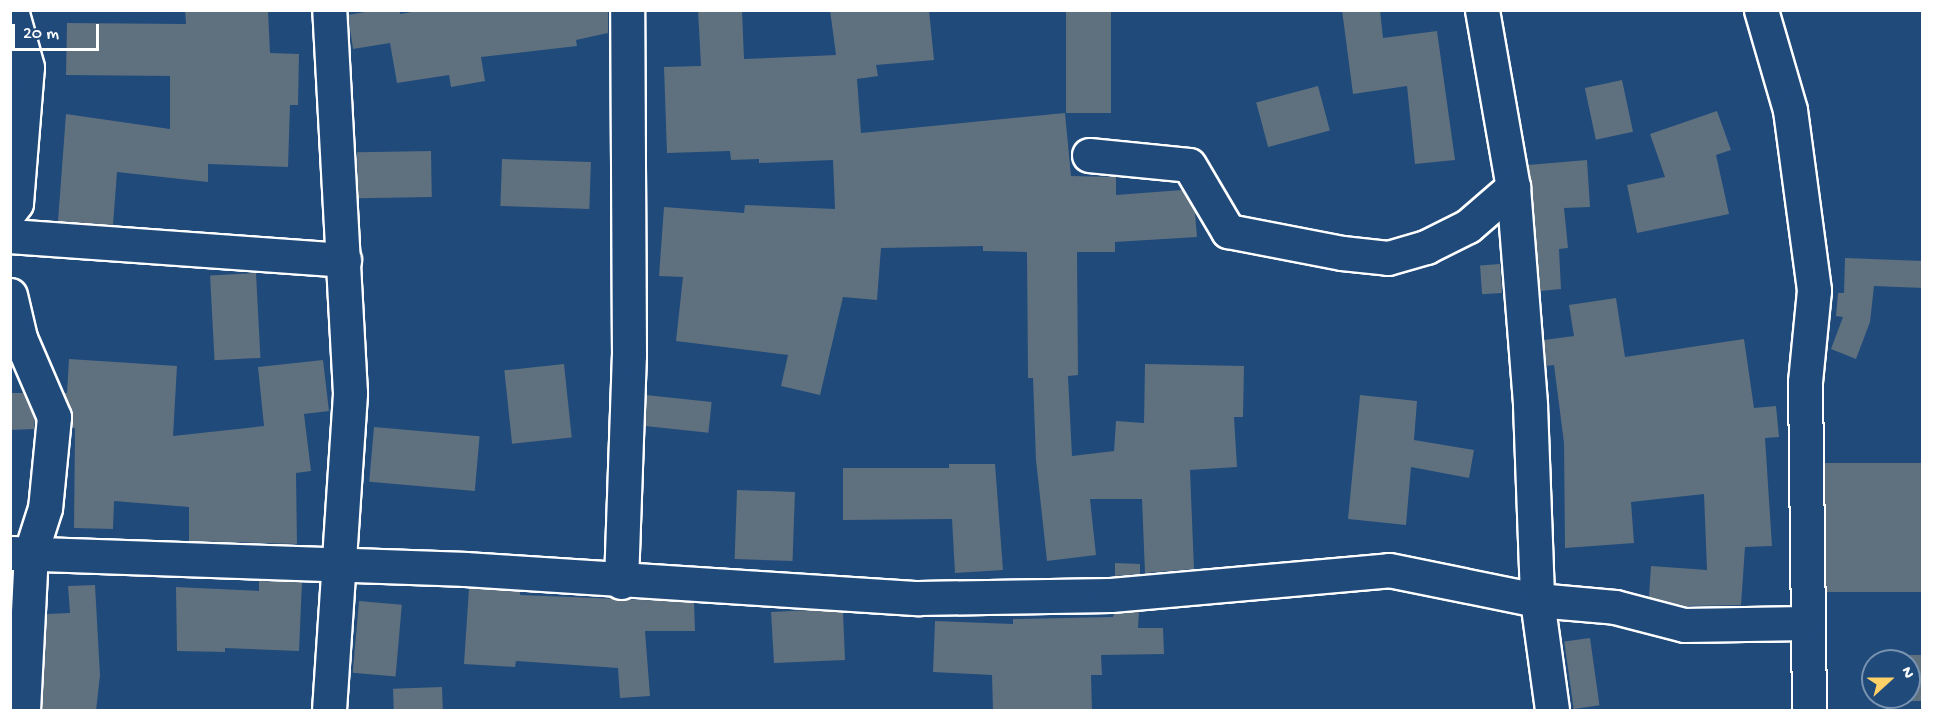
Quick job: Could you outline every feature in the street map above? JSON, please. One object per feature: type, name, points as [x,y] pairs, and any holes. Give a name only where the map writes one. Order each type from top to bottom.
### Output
[{"type":"street","points":[[10,211],[16,203],[27,67],[11,10]]},
{"type":"street","points":[[329,10],[331,104],[344,260],[350,393],[336,564],[329,711]]},
{"type":"street","points":[[621,582],[629,344],[627,10]]},
{"type":"street","points":[[1482,10],[1513,187],[1530,405],[1537,600],[1552,711]]},
{"type":"street","points":[[1761,10],[1790,110],[1814,290],[1805,382],[1809,711]]},
{"type":"street","points":[[1089,155],[1189,165],[1228,231],[1342,253],[1388,258],[1426,247],[1468,226],[1513,187]]},
{"type":"street","points":[[10,236],[344,260]]},
{"type":"street","points":[[10,295],[21,338],[54,417],[45,508],[21,553],[23,711]]},
{"type":"street","points":[[21,553],[465,569],[621,582],[952,597],[1111,595],[1389,570],[1537,600],[1615,607],[1684,625],[1807,623]]},
{"type":"building","points":[[185,10],[268,10],[270,53],[299,54],[298,105],[290,105],[288,167],[208,164],[208,182],[117,172],[113,225],[58,221],[66,114],[170,129],[170,76],[66,75],[67,23],[186,24]]},
{"type":"building","points":[[377,10],[400,10],[400,14],[423,10],[608,10],[608,33],[576,40],[577,46],[481,57],[485,81],[451,87],[449,75],[397,83],[390,43],[353,49],[348,15]]},
{"type":"building","points":[[698,10],[742,10],[744,59],[836,55],[830,10],[929,10],[934,60],[876,65],[878,76],[857,79],[861,133],[1065,113],[1071,176],[1116,177],[1116,195],[1182,190],[1195,213],[1197,237],[1115,242],[1115,252],[1077,252],[1078,375],[1068,376],[1072,456],[1114,451],[1116,421],[1144,423],[1145,364],[1244,366],[1243,417],[1234,417],[1237,467],[1190,470],[1194,569],[1145,573],[1142,499],[1090,499],[1096,555],[1047,561],[1036,460],[1033,378],[1028,378],[1027,252],[983,251],[983,246],[881,248],[877,300],[843,297],[820,395],[781,386],[788,355],[676,341],[683,277],[659,276],[664,207],[744,213],[745,205],[835,209],[833,160],[759,163],[759,159],[731,160],[730,151],[667,153],[664,67],[701,66]]},
{"type":"building","points":[[1066,10],[1111,10],[1111,113],[1066,113]]},
{"type":"building","points":[[1342,10],[1380,10],[1383,38],[1437,31],[1455,160],[1415,164],[1407,86],[1353,94]]},
{"type":"building","points":[[1622,80],[1633,132],[1596,140],[1585,88]]},
{"type":"building","points":[[1318,86],[1330,130],[1268,147],[1256,103]]},
{"type":"building","points":[[1717,111],[1731,150],[1716,155],[1729,214],[1637,233],[1627,185],[1665,177],[1650,134]]},
{"type":"building","points":[[431,151],[432,197],[358,198],[357,152]]},
{"type":"building","points":[[502,159],[591,162],[589,209],[500,206]]},
{"type":"building","points":[[1587,160],[1590,207],[1564,208],[1568,248],[1559,249],[1561,289],[1540,291],[1528,165]]},
{"type":"building","points":[[1845,258],[1923,261],[1923,288],[1874,286],[1870,322],[1856,359],[1831,349],[1843,317],[1836,316],[1838,293],[1844,293]]},
{"type":"building","points":[[1500,264],[1502,293],[1482,294],[1480,265]]},
{"type":"building","points":[[256,273],[260,358],[215,360],[210,275]]},
{"type":"building","points":[[1616,298],[1625,357],[1744,339],[1754,408],[1776,406],[1779,437],[1765,438],[1772,546],[1745,547],[1741,605],[1686,606],[1649,597],[1651,566],[1707,570],[1704,494],[1631,502],[1634,543],[1565,548],[1564,443],[1554,365],[1546,366],[1544,340],[1574,336],[1569,305]]},
{"type":"building","points":[[69,359],[177,366],[173,436],[264,426],[258,367],[323,360],[329,411],[304,414],[311,471],[296,473],[297,544],[189,541],[189,507],[114,501],[113,529],[74,528],[75,428],[72,428],[71,410],[64,393],[67,393]]},
{"type":"building","points":[[564,364],[572,438],[512,444],[504,370]]},
{"type":"building","points":[[10,393],[23,393],[35,420],[34,429],[10,430]]},
{"type":"building","points":[[646,395],[712,402],[708,433],[643,426]]},
{"type":"building","points":[[1360,395],[1417,401],[1414,440],[1474,450],[1469,478],[1411,467],[1406,525],[1348,519]]},
{"type":"building","points":[[374,427],[480,436],[475,491],[369,482]]},
{"type":"building","points":[[1825,463],[1922,463],[1922,592],[1825,592]]},
{"type":"building","points":[[949,464],[995,464],[1003,570],[955,573],[952,519],[843,520],[843,468],[949,468]]},
{"type":"building","points":[[737,490],[795,492],[793,561],[735,559]]},
{"type":"building","points":[[1115,563],[1140,564],[1140,574],[1115,576]]},
{"type":"building","points":[[259,581],[302,582],[299,651],[225,648],[225,652],[177,651],[176,587],[259,591]]},
{"type":"building","points":[[95,585],[100,675],[96,711],[42,711],[47,614],[70,613],[68,586]]},
{"type":"building","points":[[469,588],[520,591],[520,595],[694,602],[695,631],[645,631],[650,696],[620,698],[618,668],[516,661],[515,667],[464,664]]},
{"type":"building","points":[[359,601],[402,605],[396,676],[353,673]]},
{"type":"building","points":[[810,610],[843,612],[845,660],[774,663],[771,612]]},
{"type":"building","points":[[1139,611],[1138,628],[1163,628],[1164,654],[1101,655],[1102,675],[1091,675],[1092,711],[993,711],[992,675],[933,672],[935,621],[1013,624],[1013,619],[1113,617],[1114,614]]},
{"type":"building","points":[[1590,638],[1599,705],[1574,709],[1564,642]]},
{"type":"building","points":[[1921,655],[1923,655],[1923,701],[1921,701]]},
{"type":"building","points":[[442,687],[443,710],[394,710],[393,689]]}]
